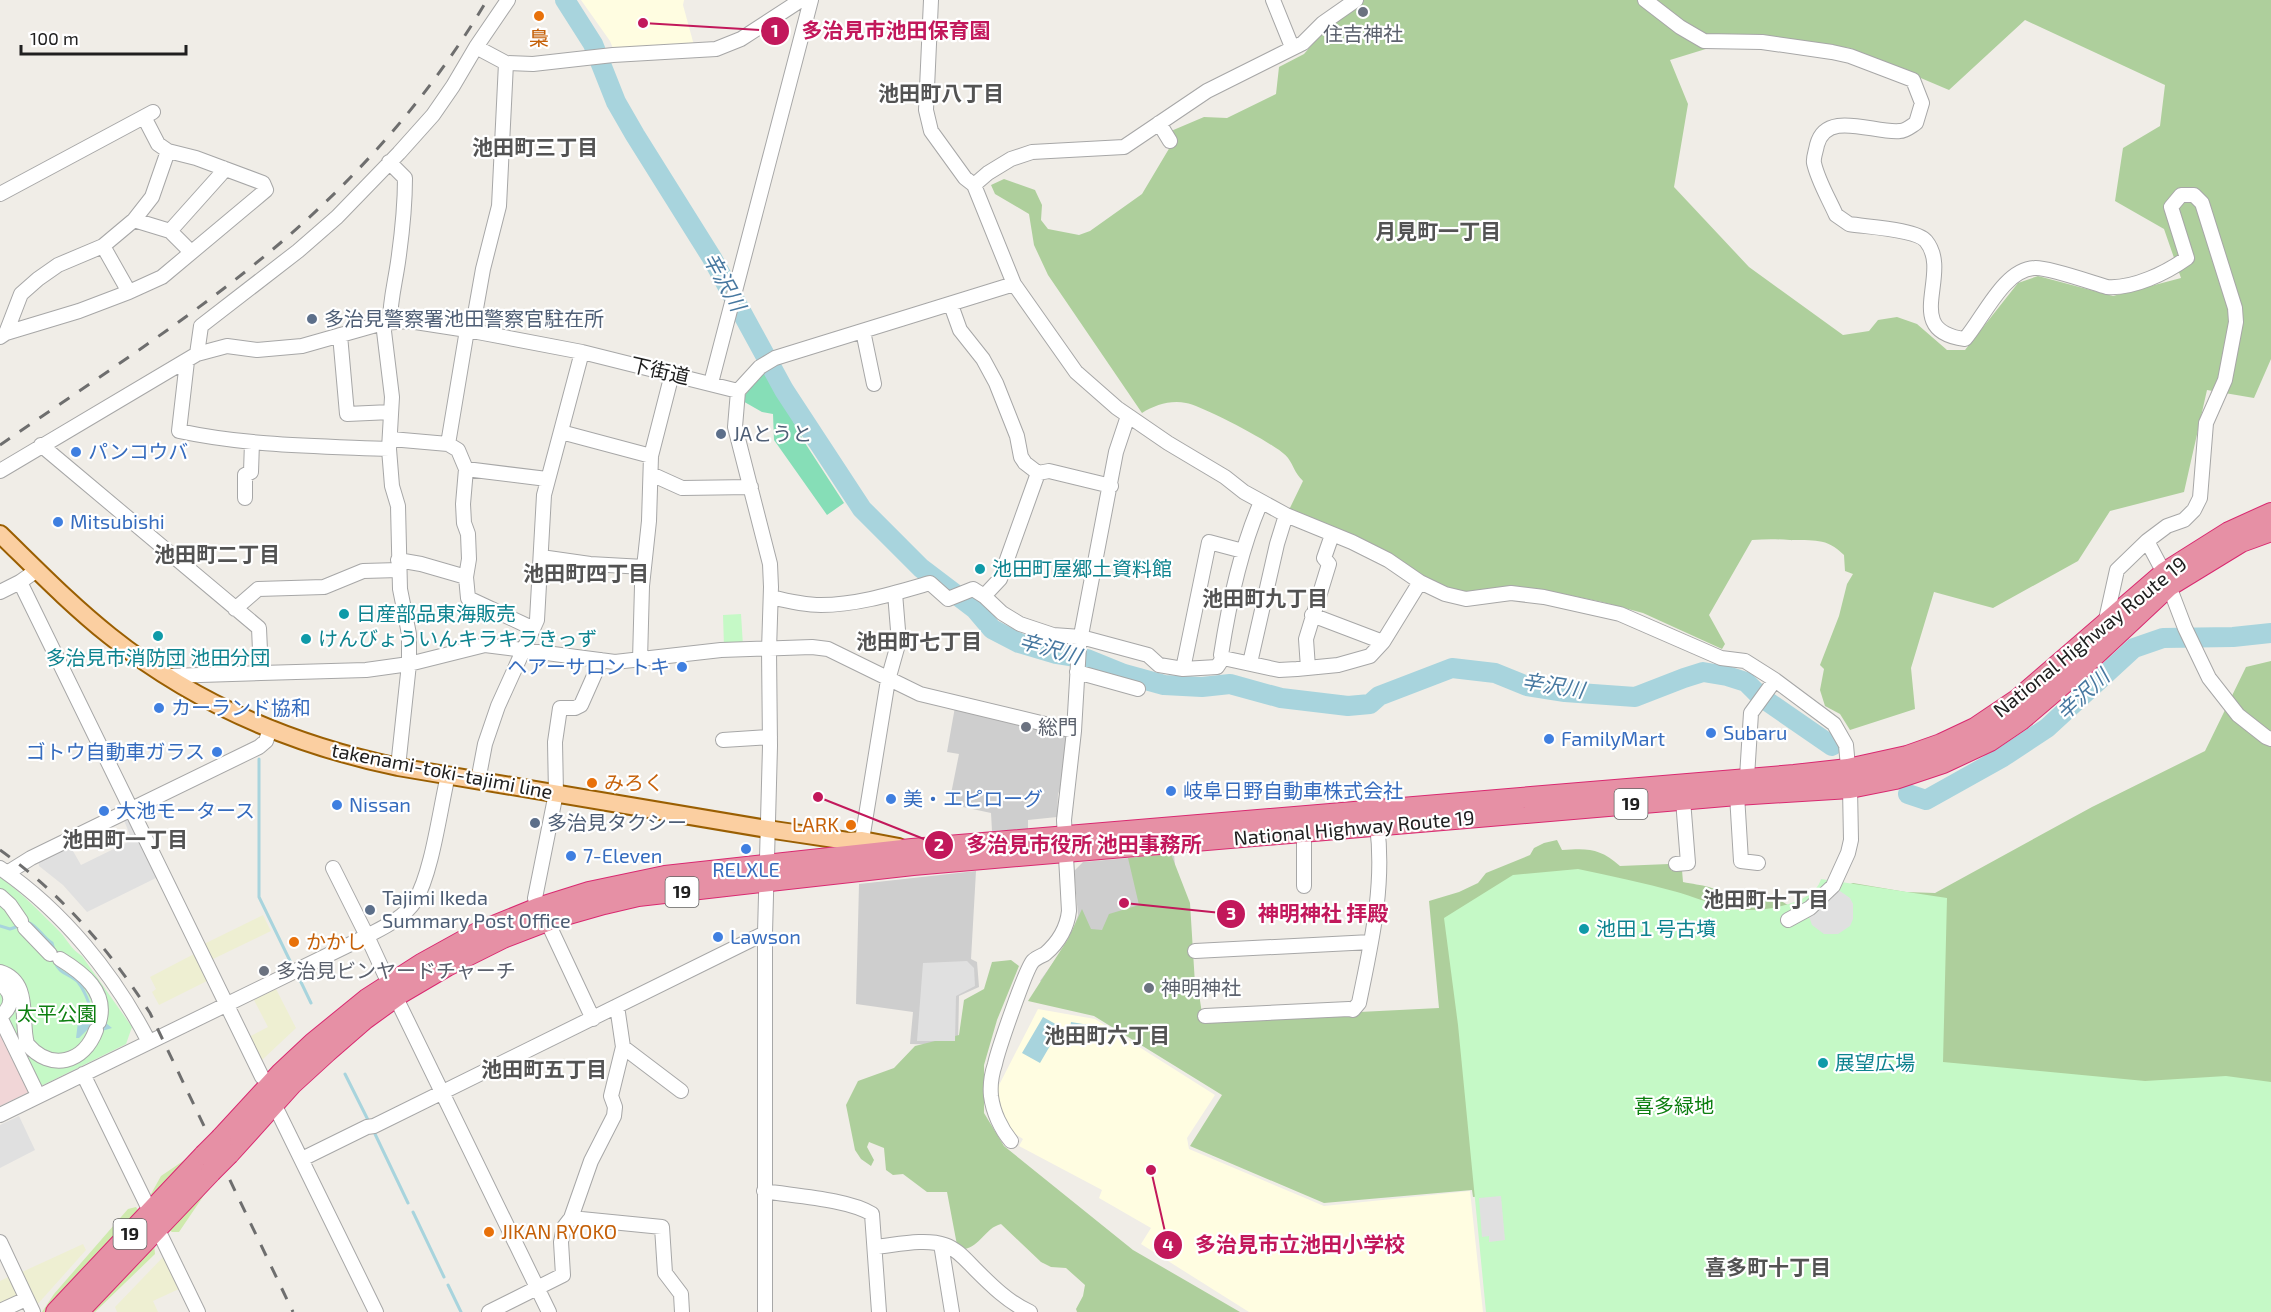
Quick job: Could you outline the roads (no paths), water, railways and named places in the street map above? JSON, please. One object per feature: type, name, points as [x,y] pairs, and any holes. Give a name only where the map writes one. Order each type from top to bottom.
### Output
[{"type":"highway","name":"National Highway Route 19","points":[[56,1312],[225,1146],[281,1073],[313,1043],[367,999],[423,963],[479,932],[543,915],[638,896],[912,849],[1304,832],[1737,795],[1849,778],[1941,744],[1975,728],[2018,699],[2105,624],[2229,532],[2271,513]]},
{"type":"highway","name":"National Highway Route 19","points":[[766,874],[913,865],[1065,844],[1747,777],[1895,779],[1942,763],[1990,741],[2021,720],[2075,674],[2167,580],[2241,542],[2271,531]]},
{"type":"highway","name":"National Highway Route 19","points":[[78,1312],[207,1164]]},
{"type":"main road","name":"takenami-toki-tajimi line","points":[[0,534],[111,637],[169,676],[221,707],[270,729],[334,752],[398,767],[478,781],[848,842],[862,840],[912,849]]},
{"type":"street","points":[[508,0],[433,115],[389,162],[337,217],[298,251],[201,326],[192,358],[179,430],[218,439],[252,442],[448,444],[458,450],[466,470],[463,504],[464,523],[468,534],[469,559],[466,577],[468,598],[532,628]]},
{"type":"street","points":[[476,48],[506,63],[533,64],[588,60],[608,56],[716,49],[741,39],[801,0]]},
{"type":"street","points":[[711,383],[811,0]]},
{"type":"street","points":[[931,0],[927,110],[931,131],[964,178],[974,185],[1014,284],[1076,372],[1128,416],[1261,502],[1286,516],[1352,542],[1388,560],[1420,582],[1445,594],[1466,599],[1511,593],[1544,597],[1620,614],[1720,658],[1745,661],[1772,684],[1834,724],[1846,745],[1851,840],[1838,878],[1827,895],[1788,920]]},
{"type":"street","points":[[1273,0],[1292,47]]},
{"type":"street","points":[[974,185],[1011,159],[1032,152],[1124,147],[1207,91],[1292,47],[1303,44],[1323,23],[1356,0]]},
{"type":"street","points":[[1645,0],[1680,27],[1704,41],[1762,42],[1832,52],[1850,56],[1913,80],[1922,103],[1916,123],[1903,131],[1884,131],[1858,126],[1831,126],[1818,141],[1814,164],[1836,215],[1843,220],[1849,224],[1915,234],[1925,240],[1934,263],[1930,313],[1937,327],[1950,337],[1965,339],[2011,277],[2035,267],[2118,288],[2129,286],[2175,266],[2187,258],[2171,207],[2181,195],[2194,195],[2202,203],[2235,308],[2236,322],[2225,380],[2206,423],[2200,498],[2194,510],[2184,520],[2167,526],[2147,541],[2117,570],[2105,624]]},
{"type":"street","points":[[448,444],[483,269],[499,206],[506,63]]},
{"type":"street","points":[[0,194],[148,114],[158,144],[168,151],[196,158],[262,183],[266,190],[162,277],[79,311],[3,335]]},
{"type":"street","points":[[1159,123],[1170,141]]},
{"type":"street","points":[[3,335],[21,294],[38,279],[58,265],[103,246],[134,220],[152,197],[168,151]]},
{"type":"street","points":[[389,162],[405,178],[405,203],[398,264],[387,323],[391,378],[392,486],[398,506],[398,565],[401,601],[409,633],[409,664],[398,767]]},
{"type":"street","points":[[171,231],[221,174],[223,168]]},
{"type":"street","points":[[134,220],[171,231],[191,252]]},
{"type":"street","points":[[103,246],[129,292]]},
{"type":"street","points":[[765,1312],[765,933],[771,597],[770,564],[735,427],[738,391],[760,367],[783,356],[1014,284]]},
{"type":"street","points":[[951,305],[960,330],[983,359],[996,383],[1025,463],[1038,473],[1049,471],[1111,486]]},
{"type":"street","name":"下街道","points":[[0,471],[192,358],[227,346],[257,350],[302,346],[387,323],[408,321],[470,330],[582,352],[738,391]]},
{"type":"street","points":[[863,331],[874,384]]},
{"type":"street","points":[[340,335],[347,414],[391,412]]},
{"type":"street","points":[[478,781],[488,735],[498,706],[538,610],[543,509],[547,479],[582,352]]},
{"type":"street","points":[[640,660],[651,456],[672,374]]},
{"type":"street","points":[[1011,1141],[999,1122],[991,1094],[995,1062],[1032,961],[1051,948],[1063,934],[1068,923],[1064,820],[1074,731],[1080,642],[1116,452],[1128,416]]},
{"type":"street","points":[[561,432],[651,456]]},
{"type":"street","points":[[245,498],[245,475],[251,472],[252,442]]},
{"type":"street","points":[[41,445],[259,628],[261,673]]},
{"type":"street","points":[[466,470],[547,479]]},
{"type":"street","points":[[984,596],[1000,579],[1038,473]]},
{"type":"street","points":[[651,474],[682,488],[751,488]]},
{"type":"street","points":[[1223,658],[1221,655],[1225,628],[1243,551],[1248,531],[1261,502]]},
{"type":"street","points":[[1250,663],[1277,544],[1286,516]]},
{"type":"street","points":[[1308,668],[1306,639],[1329,564],[1324,558],[1332,535]]},
{"type":"street","points":[[2147,541],[2167,580],[2185,628],[2209,678],[2238,715],[2271,739]]},
{"type":"street","points":[[1183,669],[1209,542],[1243,551]]},
{"type":"street","points":[[541,556],[590,564],[644,567]]},
{"type":"street","points":[[235,609],[258,589],[324,587],[363,571],[398,565],[421,564],[466,577]]},
{"type":"street","points":[[0,592],[21,582],[37,570]]},
{"type":"street","points":[[21,582],[262,1077]]},
{"type":"street","points":[[1223,658],[1279,670],[1338,665],[1370,656],[1383,642],[1420,582]]},
{"type":"street","points":[[771,597],[802,604],[822,605],[858,601],[930,583],[948,599],[973,589],[1002,613],[1020,624],[1080,642],[1149,655],[1159,665],[1183,669],[1217,666],[1223,658]]},
{"type":"street","points":[[862,840],[888,680],[897,648],[895,593]]},
{"type":"street","points":[[1312,615],[1383,642]]},
{"type":"street","points":[[169,676],[366,670],[409,664],[485,645],[615,662],[721,650],[812,647],[828,649],[920,694],[1074,731]]},
{"type":"street","points":[[593,1019],[535,897],[556,793],[555,742],[560,708],[575,708],[581,705],[600,660]]},
{"type":"street","points":[[1077,671],[1138,689]]},
{"type":"street","points":[[1747,777],[1751,713],[1772,684]]},
{"type":"street","points":[[149,1042],[123,996],[97,959],[58,917],[2,873],[259,747],[266,741],[270,729]]},
{"type":"street","points":[[723,740],[770,737]]},
{"type":"street","points":[[0,1115],[394,922],[414,902],[425,878],[448,775]]},
{"type":"street","points":[[1737,795],[1741,861],[1758,863]]},
{"type":"street","points":[[1676,864],[1688,863],[1683,800]]},
{"type":"street","points":[[1205,1016],[1353,1010],[1359,1003],[1378,907],[1377,825]]},
{"type":"street","points":[[1304,832],[1304,886]]},
{"type":"street","points":[[333,868],[385,975]]},
{"type":"street","points":[[0,896],[10,905],[23,924],[55,956],[77,970],[95,989],[100,1001],[98,1026],[92,1041],[75,1058],[56,1061],[41,1058],[21,1047]]},
{"type":"street","points":[[302,1159],[593,1019],[765,933]]},
{"type":"street","points":[[1195,951],[1371,942]]},
{"type":"street","points":[[0,972],[8,975],[17,983],[22,993],[21,1047]]},
{"type":"street","points":[[0,984],[7,989],[11,1000],[7,1010],[1,1016],[21,1047],[35,1089]]},
{"type":"street","points":[[399,1004],[549,1312]]},
{"type":"street","points":[[489,1312],[563,1275],[561,1242],[564,1227],[571,1218],[591,1161],[614,1116],[615,1107],[611,1096],[623,1047],[617,1006]]},
{"type":"street","points":[[623,1047],[681,1091]]},
{"type":"street","points":[[83,1074],[147,1205]]},
{"type":"street","points":[[278,1112],[376,1312]]},
{"type":"street","points":[[764,1191],[841,1203],[864,1209],[872,1214],[879,1312]]},
{"type":"street","points":[[571,1218],[662,1227],[665,1273],[681,1294],[682,1312]]},
{"type":"street","points":[[161,1236],[198,1312]]},
{"type":"street","points":[[0,1242],[33,1312]]},
{"type":"street","points":[[875,1247],[928,1243],[947,1246],[960,1254],[996,1289],[1030,1312]]},
{"type":"street","points":[[940,1244],[952,1312]]},
{"type":"street","points":[[0,1311],[26,1299]]},
{"type":"water","points":[[90,1009],[94,1022],[106,1023],[112,1028],[102,1031],[90,1027],[79,1038],[76,1038],[78,1022],[81,1022],[84,1011]]},
{"type":"water","points":[[1043,1017],[1061,1027],[1040,1063],[1022,1053]]},
{"type":"water","points":[[1071,1022],[1089,1025],[1087,1037],[1069,1034]]},
{"type":"waterway","name":"辛沢川","points":[[565,0],[593,44],[616,102],[635,135],[712,258],[784,390],[862,509],[921,568],[975,609],[992,629],[1019,643],[1056,654],[1087,659],[1124,674],[1164,685],[1202,687],[1230,684],[1281,698],[1348,706],[1370,704],[1379,696],[1452,668],[1495,673],[1527,686],[1565,692],[1635,697],[1703,672],[1746,682],[1761,697],[1832,746]]},
{"type":"waterway","name":"辛沢川","points":[[1908,794],[1926,800],[2003,757],[2047,728],[2134,648],[2163,638],[2233,637],[2271,633]]},
{"type":"waterway","points":[[259,759],[259,897],[292,965]]},
{"type":"waterway","points":[[25,923],[28,922],[38,929],[52,943],[55,953]]},
{"type":"waterway","points":[[0,926],[10,929],[19,926]]},
{"type":"waterway","points":[[55,962],[59,969],[80,985],[90,1009]]},
{"type":"waterway","points":[[299,978],[311,1003]]},
{"type":"waterway","points":[[345,1074],[369,1122]]},
{"type":"waterway","points":[[375,1134],[408,1203]]},
{"type":"waterway","points":[[413,1212],[444,1277]]},
{"type":"waterway","points":[[448,1285],[461,1312]]},
{"type":"railway","points":[[0,445],[206,302],[303,223],[363,165],[417,102],[442,69],[487,0]]},
{"type":"railway","points":[[0,850],[44,885],[83,924],[118,967],[150,1013],[293,1312]]},
{"type":"place","name":"住吉神社","points":[[1363,12]]},
{"type":"place","name":"梟","points":[[539,16]]},
{"type":"place","name":"多治見市池田保育園","points":[[643,23]]},
{"type":"place","name":"多治見警察署池田警察官駐在所","points":[[312,319]]},
{"type":"place","name":"JAとうと","points":[[721,434]]},
{"type":"place","name":"パンコウバ","points":[[76,452]]},
{"type":"place","name":"Mitsubishi","points":[[58,522]]},
{"type":"place","name":"池田町屋郷土資料館","points":[[980,569]]},
{"type":"place","name":"日産部品東海販売","points":[[344,614]]},
{"type":"place","name":"多治見市消防団 池田分団","points":[[158,636]]},
{"type":"place","name":"けんびょういんキラキラきっず","points":[[306,639]]},
{"type":"place","name":"ヘアーサロン トキ","points":[[682,667]]},
{"type":"place","name":"カーランド協和","points":[[159,708]]},
{"type":"place","name":"総門","points":[[1026,727]]},
{"type":"place","name":"Subaru","points":[[1711,733]]},
{"type":"place","name":"FamilyMart","points":[[1549,739]]},
{"type":"place","name":"ゴトウ自動車ガラス","points":[[217,752]]},
{"type":"place","name":"みろく","points":[[592,783]]},
{"type":"place","name":"岐阜日野自動車株式会社","points":[[1171,791]]},
{"type":"place","name":"多治見市役所 池田事務所","points":[[818,797]]},
{"type":"place","name":"美・エピローグ","points":[[891,799]]},
{"type":"place","name":"Nissan","points":[[337,805]]},
{"type":"place","name":"大池モータース","points":[[104,811]]},
{"type":"place","name":"多治見タクシー","points":[[535,823]]},
{"type":"place","name":"LARK","points":[[851,825]]},
{"type":"place","name":"RELXLE","points":[[746,849]]},
{"type":"place","name":"7-Eleven","points":[[571,856]]},
{"type":"place","name":"神明神社 拝殿","points":[[1124,903]]},
{"type":"place","name":"Tajimi Ikeda Summary Post Office","points":[[370,910]]},
{"type":"place","name":"池田１号古墳","points":[[1584,929]]},
{"type":"place","name":"Lawson","points":[[718,937]]},
{"type":"place","name":"かかし","points":[[294,942]]},
{"type":"place","name":"多治見ビンヤードチャーチ","points":[[264,971]]},
{"type":"place","name":"神明神社","points":[[1149,988]]},
{"type":"place","name":"展望広場","points":[[1823,1063]]},
{"type":"place","name":"多治見市立池田小学校","points":[[1151,1170]]},
{"type":"place","name":"JIKAN RYOKO","points":[[489,1232]]},
{"type":"district","name":"池田町八丁目","points":[[941,94]]},
{"type":"district","name":"池田町三丁目","points":[[535,148]]},
{"type":"district","name":"月見町一丁目","points":[[1438,232]]},
{"type":"district","name":"池田町二丁目","points":[[217,555]]},
{"type":"district","name":"池田町四丁目","points":[[586,574]]},
{"type":"district","name":"池田町九丁目","points":[[1265,599]]},
{"type":"district","name":"池田町七丁目","points":[[919,642]]},
{"type":"district","name":"池田町一丁目","points":[[125,840]]},
{"type":"district","name":"池田町十丁目","points":[[1766,900]]},
{"type":"district","name":"池田町六丁目","points":[[1107,1036]]},
{"type":"district","name":"池田町五丁目","points":[[544,1070]]},
{"type":"district","name":"喜多町十丁目","points":[[1768,1268]]},
{"type":"park label","name":"太平公園","points":[[57,1014]]},
{"type":"park label","name":"喜多緑地","points":[[1674,1106]]}]
